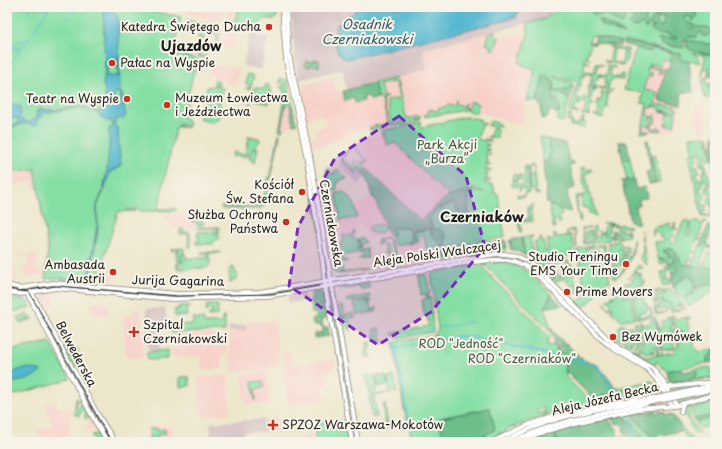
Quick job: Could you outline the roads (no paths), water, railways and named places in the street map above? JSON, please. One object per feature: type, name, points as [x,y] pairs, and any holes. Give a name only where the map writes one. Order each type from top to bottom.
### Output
[{"type":"main road","name":"Czerniakowska","points":[[282,7],[286,61],[306,154],[325,282],[352,442]]},
{"type":"main road","name":"Czerniakowska","points":[[286,7],[289,55],[310,155],[358,442]]},
{"type":"main road","name":"Aleja Polski Walczącej","points":[[331,283],[465,260],[491,254],[517,256],[534,266],[614,344],[652,367],[660,376],[674,406]]},
{"type":"main road","name":"Aleja Polski Walczącej","points":[[331,283],[493,259],[514,261],[535,272],[594,333],[614,349],[646,368],[665,389]]},
{"type":"main road","name":"Jurija Gagarina","points":[[7,285],[20,288],[53,283],[112,289],[195,294],[265,291],[325,282],[331,283]]},
{"type":"main road","name":"Jurija Gagarina","points":[[7,292],[20,294],[50,288],[60,288],[178,299],[271,296],[326,287],[331,283]]},
{"type":"main road","name":"Belwederska","points":[[26,287],[98,416],[115,442]]},
{"type":"main road","name":"Belwederska","points":[[29,292],[96,423],[108,442]]},
{"type":"main road","points":[[654,392],[658,387],[658,381]]},
{"type":"main road","name":"Aleja Józefa Becka","points":[[491,442],[528,425],[559,415],[629,400],[665,389],[715,382]]},
{"type":"main road","name":"Aleja Józefa Becka","points":[[503,442],[514,436],[561,418],[603,408],[662,398],[715,386]]},
{"type":"main road","name":"Aleja Józefa Becka","points":[[677,395],[715,389]]},
{"type":"main road","name":"Aleja Józefa Becka","points":[[519,442],[562,426],[638,409],[674,406],[715,394]]},
{"type":"main road","name":"Aleja Józefa Becka","points":[[511,442],[551,426],[662,398]]},
{"type":"main road","points":[[603,408],[629,400]]},
{"type":"main road","points":[[681,412],[683,405],[687,402]]},
{"type":"main road","points":[[607,412],[638,409]]},
{"type":"main road","points":[[499,442],[514,436]]},
{"type":"water","points":[[103,7],[113,7],[114,12],[118,17],[120,91],[123,96],[126,115],[124,118],[117,119],[114,127],[117,127],[118,129],[121,165],[110,172],[97,206],[103,190],[107,170],[109,128],[113,127],[111,121],[103,119],[98,113],[80,107],[98,112],[105,104],[105,91],[103,85],[105,72]],"holes":[[[107,58],[117,58],[118,76],[107,76]],[[116,92],[121,95],[120,106],[116,105],[115,102],[114,96]]]},
{"type":"water","name":"Osadnik Czerniakowski","points":[[360,7],[520,7],[515,19],[512,17],[511,19],[347,59],[337,51],[335,29],[336,26]]},
{"type":"water","points":[[13,104],[21,107],[20,118],[27,122],[35,119],[39,109],[54,110],[78,107],[45,113],[37,120],[36,126],[27,124],[19,125],[12,128],[7,135],[9,128],[19,122],[17,118],[7,117],[7,105]]},
{"type":"water","points":[[97,218],[98,229],[90,275],[88,275],[97,227]]},
{"type":"water","points":[[25,368],[40,370],[41,372],[27,380],[7,382],[14,373]]},
{"type":"waterway","points":[[27,14],[29,13],[30,7]]},
{"type":"waterway","points":[[39,7],[48,10]]},
{"type":"waterway","points":[[42,19],[48,10]]},
{"type":"waterway","points":[[66,18],[70,17],[76,10]]},
{"type":"waterway","points":[[32,34],[41,20]]},
{"type":"waterway","points":[[7,41],[12,41]]},
{"type":"waterway","points":[[16,41],[26,42]]},
{"type":"waterway","points":[[7,43],[17,47]]},
{"type":"waterway","points":[[22,48],[26,43]]},
{"type":"waterway","points":[[9,66],[20,51],[13,48],[11,50],[13,52]]},
{"type":"waterway","points":[[7,82],[11,79]]},
{"type":"waterway","points":[[128,111],[132,109]]},
{"type":"waterway","points":[[7,120],[14,117]]},
{"type":"waterway","points":[[438,328],[472,322]]},
{"type":"waterway","points":[[399,335],[433,329]]},
{"type":"waterway","points":[[396,348],[462,336],[477,338]]},
{"type":"waterway","points":[[478,338],[490,341]]},
{"type":"waterway","points":[[490,341],[538,352]]},
{"type":"waterway","points":[[395,342],[400,373]]},
{"type":"waterway","points":[[538,352],[555,356]]},
{"type":"waterway","points":[[556,356],[575,360]]},
{"type":"waterway","points":[[578,360],[598,366],[617,396]]},
{"type":"waterway","points":[[401,375],[406,410],[414,442]]},
{"type":"waterway","points":[[630,421],[634,434],[632,442]]},
{"type":"tram line","points":[[7,289],[22,291],[56,286],[178,296],[272,294],[319,286]]},
{"type":"tram line","points":[[22,291],[28,292],[31,295],[111,442]]},
{"type":"place","name":"Katedra Świętego Ducha","points":[[269,27]]},
{"type":"place","name":"Pałac na Wyspie","points":[[112,63]]},
{"type":"place","name":"Teatr na Wyspie","points":[[127,99]]},
{"type":"place","name":"Muzeum Łowiectwa i Jeździectwa","points":[[167,105]]},
{"type":"place","name":"Kościół Św. Stefana","points":[[302,192]]},
{"type":"place","name":"Służba Ochrony Państwa","points":[[286,222]]},
{"type":"place","name":"Studio Treningu EMS Your Time","points":[[626,264]]},
{"type":"place","name":"Ambasada Austrii","points":[[113,272]]},
{"type":"place","name":"Prime Movers","points":[[567,292]]},
{"type":"place","name":"Szpital Czerniakowski","points":[[134,332]]},
{"type":"place","name":"Bez Wymówek","points":[[613,337]]},
{"type":"place","name":"SPZOZ Warszawa-Mokotów","points":[[273,425]]},
{"type":"district","name":"Ujazdów","points":[[191,46]]},
{"type":"district","name":"Czerniaków","points":[[482,217]]},
{"type":"park label","name":"Park Akcji „Burza”","points":[[447,152]]},
{"type":"park label","name":"ROD \"Jedność\"","points":[[461,344]]},
{"type":"park label","name":"ROD \"Czerniaków\"","points":[[522,359]]}]
